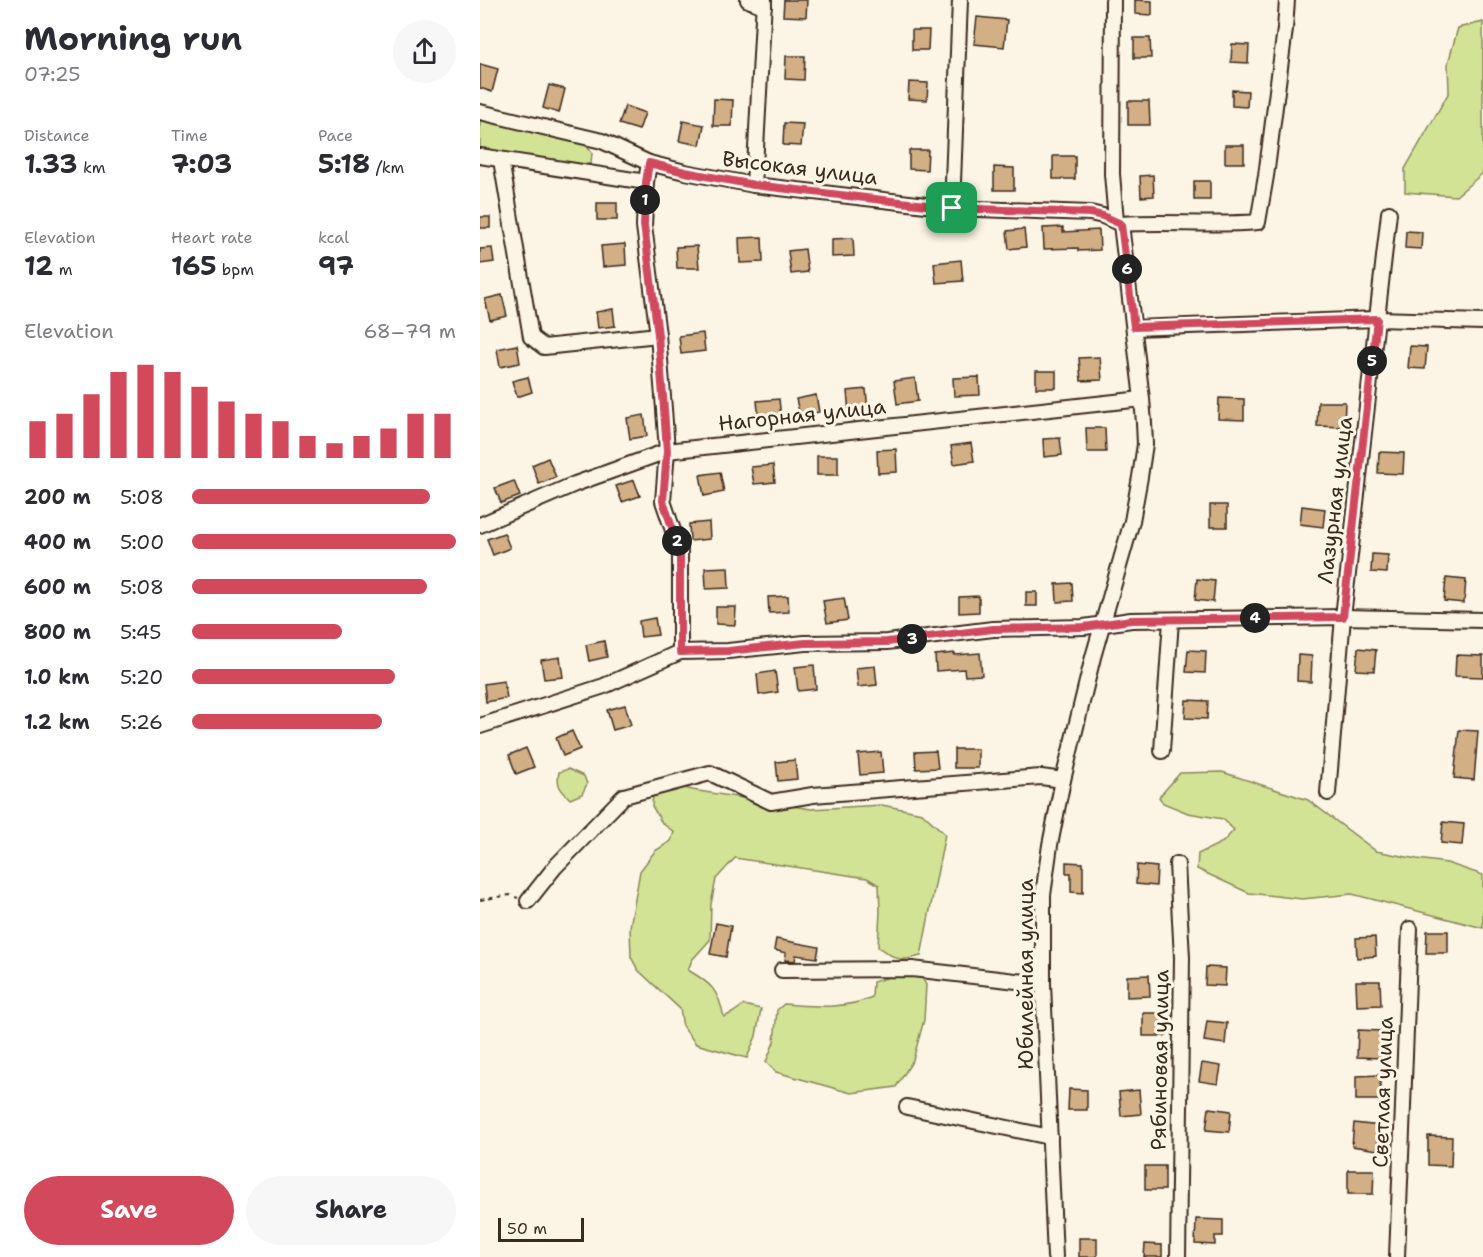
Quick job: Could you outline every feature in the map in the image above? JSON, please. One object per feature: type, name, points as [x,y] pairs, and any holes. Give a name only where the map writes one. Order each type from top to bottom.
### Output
[{"type":"street","points":[[748,0],[764,3],[754,185]]},
{"type":"street","points":[[952,208],[960,0]]},
{"type":"street","name":"Юбилейная улица","points":[[1055,1257],[1043,984],[1043,895],[1063,780],[1093,657],[1131,520],[1144,444],[1142,399],[1134,327],[1112,174],[1113,0]]},
{"type":"street","name":"Высокая улица","points":[[480,112],[602,141],[649,163],[754,185],[952,208],[1090,213],[1119,223],[1240,224],[1258,222],[1266,176],[1287,0]]},
{"type":"street","points":[[480,156],[646,182]]},
{"type":"street","points":[[501,160],[531,337],[544,347],[658,335]]},
{"type":"street","points":[[649,163],[644,225],[658,335],[667,451],[663,501],[680,551],[680,652]]},
{"type":"street","name":"Лазурная улица","points":[[1328,794],[1343,617],[1389,213]]},
{"type":"street","points":[[1134,327],[1377,319],[1483,322]]},
{"type":"street","name":"Нагорная улица","points":[[480,525],[575,484],[667,451],[1142,399]]},
{"type":"street","points":[[480,726],[604,686],[680,652],[728,651],[805,643],[887,642],[993,629],[1084,627],[1131,620],[1343,617],[1483,620]]},
{"type":"street","points":[[1162,751],[1171,620]]},
{"type":"street","points":[[528,901],[555,867],[624,796],[710,773],[771,802],[813,795],[1041,777],[1063,780]]},
{"type":"street","name":"Рябиновая улица","points":[[1177,864],[1182,958],[1178,1257]]},
{"type":"street","name":"Светлая улица","points":[[1397,1257],[1410,929]]},
{"type":"street","points":[[782,970],[912,969],[1043,984]]},
{"type":"street","points":[[907,1107],[1050,1137]]},
{"type":"path","points":[[480,900],[510,895],[528,901]]},
{"type":"green space","points":[[1483,22],[1483,173],[1456,196],[1405,192],[1405,169],[1449,92],[1448,63],[1458,28]]},
{"type":"green space","points":[[480,118],[585,144],[592,153],[591,163],[572,172],[480,151]]},
{"type":"green space","points":[[568,769],[584,776],[587,784],[582,794],[570,799],[558,781],[559,772]]},
{"type":"green space","points":[[1222,772],[1308,800],[1376,851],[1447,863],[1483,875],[1483,928],[1352,894],[1302,899],[1249,893],[1197,869],[1198,854],[1223,842],[1234,830],[1223,819],[1188,813],[1163,803],[1159,797],[1180,773]]},
{"type":"green space","points":[[660,781],[692,790],[811,809],[882,805],[922,813],[945,834],[921,956],[898,959],[878,947],[879,885],[867,878],[735,858],[716,879],[711,904],[710,940],[692,960],[688,970],[703,979],[713,989],[724,1017],[744,1005],[761,1009],[756,1036],[747,1058],[696,1044],[683,1027],[680,1009],[638,970],[631,957],[630,927],[640,871],[655,851],[671,841],[674,832],[662,823],[652,806],[654,782]]},
{"type":"green space","points":[[902,973],[921,976],[926,985],[924,1020],[913,1060],[896,1087],[851,1093],[776,1072],[766,1062],[774,1042],[777,1010],[784,1004],[829,1006],[851,1004],[872,997],[873,982]]},
{"type":"building","points":[[784,0],[807,0],[806,17],[783,16]]},
{"type":"building","points":[[1135,0],[1152,1],[1152,15],[1135,14]]},
{"type":"building","points":[[977,17],[1007,20],[1004,47],[974,44]]},
{"type":"building","points":[[912,30],[929,30],[928,50],[912,50]]},
{"type":"building","points":[[1134,38],[1150,38],[1151,58],[1134,58]]},
{"type":"building","points":[[1232,44],[1249,45],[1248,63],[1231,62]]},
{"type":"building","points":[[786,56],[805,56],[804,80],[785,79]]},
{"type":"building","points":[[480,64],[498,69],[492,92],[480,88]]},
{"type":"building","points":[[909,82],[928,83],[927,100],[908,99]]},
{"type":"building","points":[[549,85],[565,89],[559,113],[543,108]]},
{"type":"building","points":[[1232,90],[1248,91],[1247,107],[1232,106]]},
{"type":"building","points":[[714,99],[733,100],[732,126],[713,126]]},
{"type":"building","points":[[1128,101],[1149,101],[1150,125],[1128,125]]},
{"type":"building","points":[[625,106],[645,113],[639,130],[619,124]]},
{"type":"building","points":[[683,121],[704,125],[700,145],[679,141]]},
{"type":"building","points":[[784,123],[803,124],[801,146],[783,145]]},
{"type":"building","points":[[1225,145],[1244,145],[1244,163],[1225,163]]},
{"type":"building","points":[[909,150],[928,150],[927,170],[909,169]]},
{"type":"building","points":[[1053,156],[1075,156],[1075,179],[1053,179]]},
{"type":"building","points":[[994,167],[1014,168],[1014,190],[994,190]]},
{"type":"building","points":[[1153,175],[1154,196],[1141,197],[1140,176]]},
{"type":"building","points":[[1194,181],[1210,181],[1210,200],[1194,200]]},
{"type":"building","points":[[597,203],[617,203],[617,220],[597,220]]},
{"type":"building","points":[[480,217],[490,217],[490,228],[480,228]]},
{"type":"building","points":[[1063,227],[1063,232],[1099,230],[1100,250],[1044,249],[1043,228]]},
{"type":"building","points":[[1024,229],[1026,247],[1009,249],[1007,231]]},
{"type":"building","points":[[1406,231],[1422,232],[1421,249],[1405,248]]},
{"type":"building","points":[[762,237],[763,262],[740,263],[739,238]]},
{"type":"building","points":[[853,238],[854,256],[832,257],[832,239]]},
{"type":"building","points":[[625,244],[626,265],[603,267],[601,246]]},
{"type":"building","points":[[697,246],[699,268],[677,268],[676,247]]},
{"type":"building","points":[[492,248],[494,262],[480,264],[480,249]]},
{"type":"building","points":[[805,249],[808,272],[791,274],[788,251]]},
{"type":"building","points":[[961,260],[963,281],[936,283],[934,263]]},
{"type":"building","points":[[502,295],[507,316],[490,320],[485,299]]},
{"type":"building","points":[[613,309],[615,326],[598,328],[596,312]]},
{"type":"building","points":[[703,333],[705,351],[681,354],[679,336]]},
{"type":"building","points":[[517,345],[520,363],[500,367],[497,349]]},
{"type":"building","points":[[1410,346],[1427,347],[1425,369],[1408,368]]},
{"type":"building","points":[[1100,357],[1102,380],[1081,381],[1079,358]]},
{"type":"building","points":[[1036,371],[1056,371],[1056,388],[1036,388]]},
{"type":"building","points":[[528,377],[532,392],[517,397],[512,381]]},
{"type":"building","points":[[979,377],[980,395],[954,396],[953,378]]},
{"type":"building","points":[[915,378],[918,401],[897,404],[894,381]]},
{"type":"building","points":[[866,389],[868,411],[849,413],[847,391]]},
{"type":"building","points":[[816,395],[819,412],[800,416],[796,399]]},
{"type":"building","points":[[1219,398],[1244,399],[1244,420],[1218,419]]},
{"type":"building","points":[[779,399],[781,418],[759,420],[757,401]]},
{"type":"building","points":[[1318,402],[1345,402],[1344,427],[1317,426]]},
{"type":"building","points":[[644,415],[647,436],[630,439],[627,418]]},
{"type":"building","points":[[1086,428],[1105,428],[1106,452],[1087,452]]},
{"type":"building","points":[[1060,438],[1062,455],[1044,457],[1043,439]]},
{"type":"building","points":[[971,443],[974,461],[954,464],[951,446]]},
{"type":"building","points":[[896,449],[897,472],[878,473],[877,450]]},
{"type":"building","points":[[1379,452],[1404,453],[1403,474],[1378,473]]},
{"type":"building","points":[[817,456],[838,456],[838,475],[817,475]]},
{"type":"building","points":[[548,458],[556,477],[539,484],[532,465]]},
{"type":"building","points":[[773,465],[775,482],[754,484],[751,467]]},
{"type":"building","points":[[720,472],[724,492],[704,496],[700,475]]},
{"type":"building","points":[[634,480],[640,496],[622,502],[616,486]]},
{"type":"building","points":[[514,481],[520,496],[501,503],[495,488]]},
{"type":"building","points":[[1210,505],[1227,505],[1227,527],[1210,527]]},
{"type":"building","points":[[1302,506],[1325,509],[1323,527],[1300,524]]},
{"type":"building","points":[[709,522],[710,539],[690,541],[689,524]]},
{"type":"building","points":[[504,533],[510,548],[493,555],[487,539]]},
{"type":"building","points":[[1372,554],[1388,555],[1387,573],[1371,572]]},
{"type":"building","points":[[728,567],[729,588],[706,589],[705,568]]},
{"type":"building","points":[[1446,578],[1466,580],[1464,603],[1444,601]]},
{"type":"building","points":[[1197,579],[1215,581],[1213,602],[1195,600]]},
{"type":"building","points":[[1072,583],[1073,601],[1057,602],[1056,584]]},
{"type":"building","points":[[1026,592],[1037,592],[1037,606],[1026,606]]},
{"type":"building","points":[[788,596],[789,612],[769,613],[768,597]]},
{"type":"building","points":[[979,596],[979,612],[959,613],[959,597]]},
{"type":"building","points":[[844,598],[848,620],[827,623],[823,601]]},
{"type":"building","points":[[716,607],[736,607],[735,625],[716,624]]},
{"type":"building","points":[[655,618],[658,635],[641,637],[639,621]]},
{"type":"building","points":[[604,641],[607,657],[589,661],[586,645]]},
{"type":"building","points":[[1358,648],[1376,650],[1374,671],[1356,670]]},
{"type":"building","points":[[1188,650],[1206,651],[1205,673],[1186,672]]},
{"type":"building","points":[[955,653],[955,655],[980,653],[982,675],[965,676],[964,669],[936,671],[935,655]]},
{"type":"building","points":[[1298,655],[1312,656],[1311,682],[1297,681]]},
{"type":"building","points":[[1456,655],[1483,656],[1483,677],[1455,676]]},
{"type":"building","points":[[560,657],[563,677],[544,679],[541,660]]},
{"type":"building","points":[[814,665],[816,689],[798,691],[795,667]]},
{"type":"building","points":[[875,666],[877,685],[858,687],[856,668]]},
{"type":"building","points":[[775,671],[778,692],[759,695],[757,674]]},
{"type":"building","points":[[504,681],[507,698],[486,702],[484,684]]},
{"type":"building","points":[[1186,700],[1208,701],[1207,719],[1185,718]]},
{"type":"building","points":[[625,705],[631,725],[613,730],[607,710]]},
{"type":"building","points":[[1459,730],[1478,731],[1474,780],[1454,778]]},
{"type":"building","points":[[572,731],[580,749],[563,756],[556,738]]},
{"type":"building","points":[[526,748],[534,767],[516,774],[509,755]]},
{"type":"building","points":[[954,749],[978,749],[978,768],[954,768]]},
{"type":"building","points":[[936,751],[938,768],[916,769],[915,752]]},
{"type":"building","points":[[881,752],[883,773],[860,775],[858,754]]},
{"type":"building","points":[[795,760],[797,779],[778,781],[776,762]]},
{"type":"building","points":[[1443,822],[1464,824],[1462,845],[1441,843]]},
{"type":"building","points":[[1066,862],[1083,863],[1083,893],[1071,892],[1071,873],[1066,873]]},
{"type":"building","points":[[1137,865],[1157,867],[1156,886],[1136,884]]},
{"type":"building","points":[[716,923],[731,926],[726,957],[710,954]]},
{"type":"building","points":[[1427,931],[1448,931],[1448,953],[1426,953]]},
{"type":"building","points":[[1375,937],[1376,956],[1357,958],[1356,938]]},
{"type":"building","points":[[776,939],[819,947],[817,958],[796,955],[795,961],[785,960],[786,953],[774,950]]},
{"type":"building","points":[[1206,967],[1226,968],[1225,986],[1205,985]]},
{"type":"building","points":[[1149,975],[1150,996],[1127,997],[1127,976]]},
{"type":"building","points":[[1356,981],[1380,981],[1381,1005],[1357,1006]]},
{"type":"building","points":[[1143,1013],[1165,1013],[1166,1036],[1143,1036]]},
{"type":"building","points":[[1207,1021],[1227,1023],[1225,1044],[1204,1041]]},
{"type":"building","points":[[1358,1030],[1382,1031],[1381,1058],[1357,1057]]},
{"type":"building","points":[[1202,1063],[1221,1066],[1218,1084],[1199,1081]]},
{"type":"building","points":[[1380,1075],[1381,1100],[1356,1100],[1356,1076]]},
{"type":"building","points":[[1069,1089],[1087,1090],[1087,1110],[1068,1110]]},
{"type":"building","points":[[1139,1090],[1141,1114],[1121,1116],[1119,1092]]},
{"type":"building","points":[[1209,1108],[1231,1111],[1229,1132],[1206,1130]]},
{"type":"building","points":[[1354,1123],[1380,1126],[1377,1150],[1352,1146]]},
{"type":"building","points":[[1428,1136],[1452,1137],[1451,1166],[1428,1165]]},
{"type":"building","points":[[1145,1166],[1165,1166],[1165,1190],[1145,1190]]},
{"type":"building","points":[[1348,1170],[1374,1170],[1373,1194],[1348,1194]]},
{"type":"building","points":[[1196,1219],[1223,1220],[1223,1236],[1215,1236],[1215,1245],[1195,1244]]},
{"type":"building","points":[[1079,1238],[1097,1238],[1097,1257],[1079,1257]]},
{"type":"building","points":[[1145,1244],[1162,1245],[1162,1257],[1144,1257]]},
{"type":"route","points":[[649,163],[754,185],[952,208],[1090,213],[1121,224],[1134,327],[1377,319],[1343,617],[1131,620],[1084,627],[993,629],[887,642],[805,643],[728,651],[680,652],[680,551],[663,501],[667,451],[658,335],[644,225],[649,163]]}]
